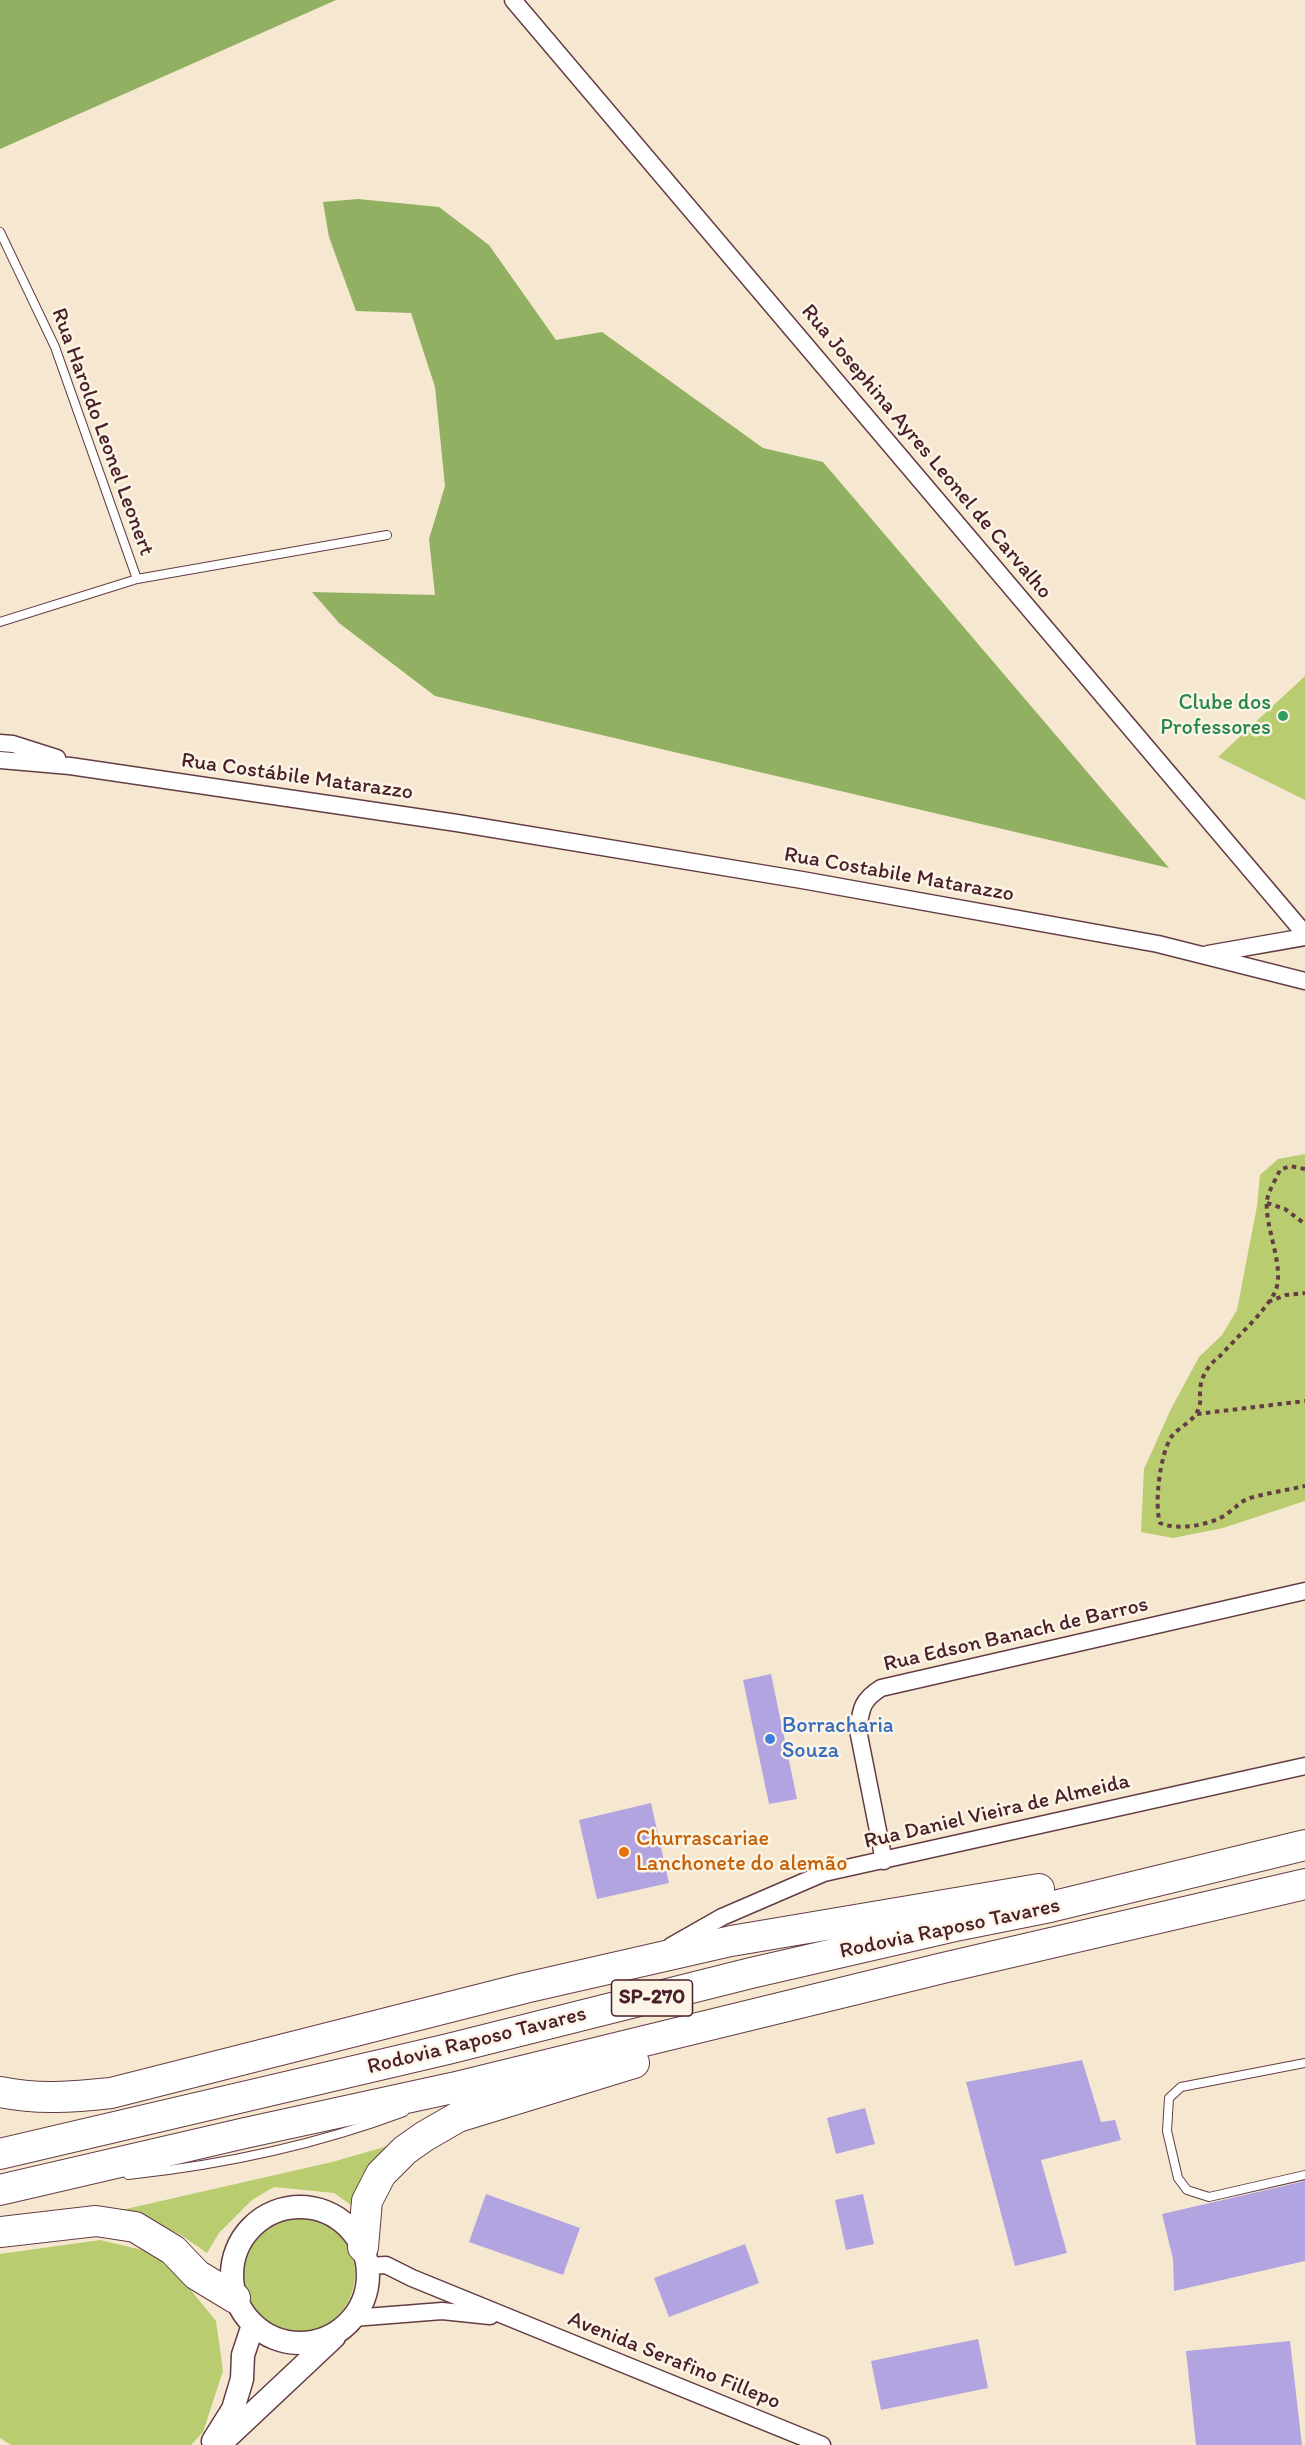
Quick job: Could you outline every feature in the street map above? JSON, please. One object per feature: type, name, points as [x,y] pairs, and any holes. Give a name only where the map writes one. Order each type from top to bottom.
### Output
[{"type":"highway","points":[[0,2092],[18,2096],[67,2098],[111,2093],[525,1988],[731,1941],[1305,1843]]},
{"type":"highway","name":"Rodovia Raposo Tavares","points":[[0,2154],[448,2049],[751,1973],[960,1925],[1050,1907],[1305,1843]]},
{"type":"highway","name":"Rodovia Raposo Tavares","points":[[11,2188],[472,2083],[932,1971],[1305,1884]]},
{"type":"highway","points":[[366,2256],[367,2201],[381,2174],[405,2150],[458,2117],[720,2037],[1020,1963],[1124,1926]]},
{"type":"highway","points":[[0,2232],[96,2221],[135,2227],[173,2250],[197,2275],[235,2298]]},
{"type":"main road","points":[[219,2445],[346,2325],[363,2302],[366,2293],[366,2256],[351,2228],[332,2213],[309,2206],[286,2207],[264,2216],[246,2231],[235,2252],[231,2275],[235,2298],[242,2313],[253,2325],[268,2336],[286,2342],[304,2343],[322,2339],[346,2325]]},
{"type":"main road","points":[[210,2445],[232,2409],[242,2379],[243,2355],[253,2325]]},
{"type":"street","name":"Rua Josephina Ayres Leonel de Carvalho","points":[[513,0],[1305,935]]},
{"type":"street","points":[[7,744],[93,770]]},
{"type":"street","name":"Rua Costábile Matarazzo","points":[[0,760],[93,770],[457,823],[587,846]]},
{"type":"street","name":"Rua Costabile Matarazzo","points":[[587,846],[802,880],[1158,944],[1305,981]]},
{"type":"street","name":"Rua Costabile Matarazzo","points":[[1202,955],[1305,935]]},
{"type":"street","name":"Rua Edson Banach de Barros","points":[[884,1861],[858,1730],[861,1711],[868,1696],[881,1689],[1305,1591]]},
{"type":"street","name":"Rua Daniel Vieira de Almeida","points":[[645,1960],[722,1917],[824,1874],[1305,1766]]},
{"type":"street","name":"Avenida Serafino Fillepo","points":[[366,2256],[412,2278],[822,2445]]},
{"type":"street","name":"Avenida Serafino Fillepo","points":[[346,2325],[442,2311],[509,2318]]},
{"type":"lane","name":"Rua Haroldo Leonel Leonert","points":[[0,232],[55,347],[137,579]]},
{"type":"lane","points":[[0,622],[137,579],[387,535]]},
{"type":"lane","points":[[1305,2063],[1181,2087],[1169,2098],[1167,2131],[1178,2178],[1187,2190],[1209,2197],[1305,2175]]},
{"type":"lane","points":[[122,2175],[249,2156],[363,2128],[472,2083]]},
{"type":"lane","points":[[0,2147],[74,2136]]},
{"type":"lane","points":[[11,2188],[100,2177]]},
{"type":"path","points":[[1305,1169],[1290,1166],[1280,1170],[1268,1197],[1267,1214],[1277,1267],[1276,1290],[1268,1302],[1205,1372],[1200,1390],[1201,1403],[1197,1414],[1172,1437],[1165,1451],[1157,1500],[1160,1523],[1168,1527],[1185,1527],[1211,1521],[1227,1514],[1235,1506],[1248,1499],[1305,1486]]},
{"type":"path","points":[[1267,1203],[1285,1209],[1305,1224]]},
{"type":"path","points":[[1268,1302],[1286,1295],[1305,1293]]},
{"type":"path","points":[[1197,1414],[1305,1401]]},
{"type":"green space","points":[[0,0],[336,0],[0,149]]},
{"type":"green space","points":[[358,199],[439,207],[489,245],[556,340],[602,332],[763,448],[823,462],[1169,868],[435,696],[339,623],[312,592],[435,595],[429,539],[445,486],[435,387],[411,313],[356,311],[329,237],[323,202]]},
{"type":"green space","name":"Clube dos Professores","points":[[1305,676],[1305,800],[1218,757]]},
{"type":"green space","points":[[1305,1154],[1305,1501],[1223,1528],[1173,1538],[1141,1532],[1144,1469],[1171,1409],[1199,1357],[1222,1335],[1237,1310],[1257,1206],[1260,1175],[1278,1159]]},
{"type":"green space","points":[[395,2144],[362,2175],[354,2207],[334,2193],[274,2187],[252,2200],[219,2233],[207,2253],[181,2235],[130,2212],[104,2214],[332,2162]]},
{"type":"green space","points":[[296,2215],[319,2220],[338,2232],[350,2251],[355,2274],[350,2297],[338,2316],[319,2328],[296,2333],[273,2328],[254,2316],[242,2297],[237,2274],[242,2251],[254,2232],[273,2220]]},
{"type":"green space","points":[[100,2240],[151,2252],[185,2283],[216,2321],[223,2371],[203,2432],[191,2445],[11,2445],[0,2438],[0,2254]]},
{"type":"building","name":"Borracharia Souza","points":[[771,1674],[797,1799],[769,1804],[743,1680]]},
{"type":"building","name":"Churrascariae Lanchonete do alemão","points":[[651,1803],[669,1883],[597,1899],[579,1820]]},
{"type":"building","points":[[1082,2060],[1101,2122],[1115,2120],[1121,2140],[1041,2160],[1067,2253],[1015,2266],[966,2082]]},
{"type":"building","points":[[865,2108],[875,2144],[836,2154],[827,2118]]},
{"type":"building","points":[[1305,2181],[1305,2261],[1174,2291],[1173,2259],[1162,2214]]},
{"type":"building","points":[[486,2194],[580,2228],[563,2275],[469,2242]]},
{"type":"building","points":[[863,2194],[874,2244],[846,2250],[835,2200]]},
{"type":"building","points":[[745,2244],[759,2283],[669,2317],[654,2278]]},
{"type":"building","points":[[978,2339],[988,2388],[881,2410],[871,2361]]},
{"type":"building","points":[[1290,2341],[1302,2445],[1196,2445],[1186,2351]]},
{"type":"place","name":"Clube dos Professores","points":[[1283,716]]},
{"type":"place","name":"Borracharia Souza","points":[[770,1739]]},
{"type":"place","name":"Churrascariae Lanchonete do alemão","points":[[624,1852]]}]
